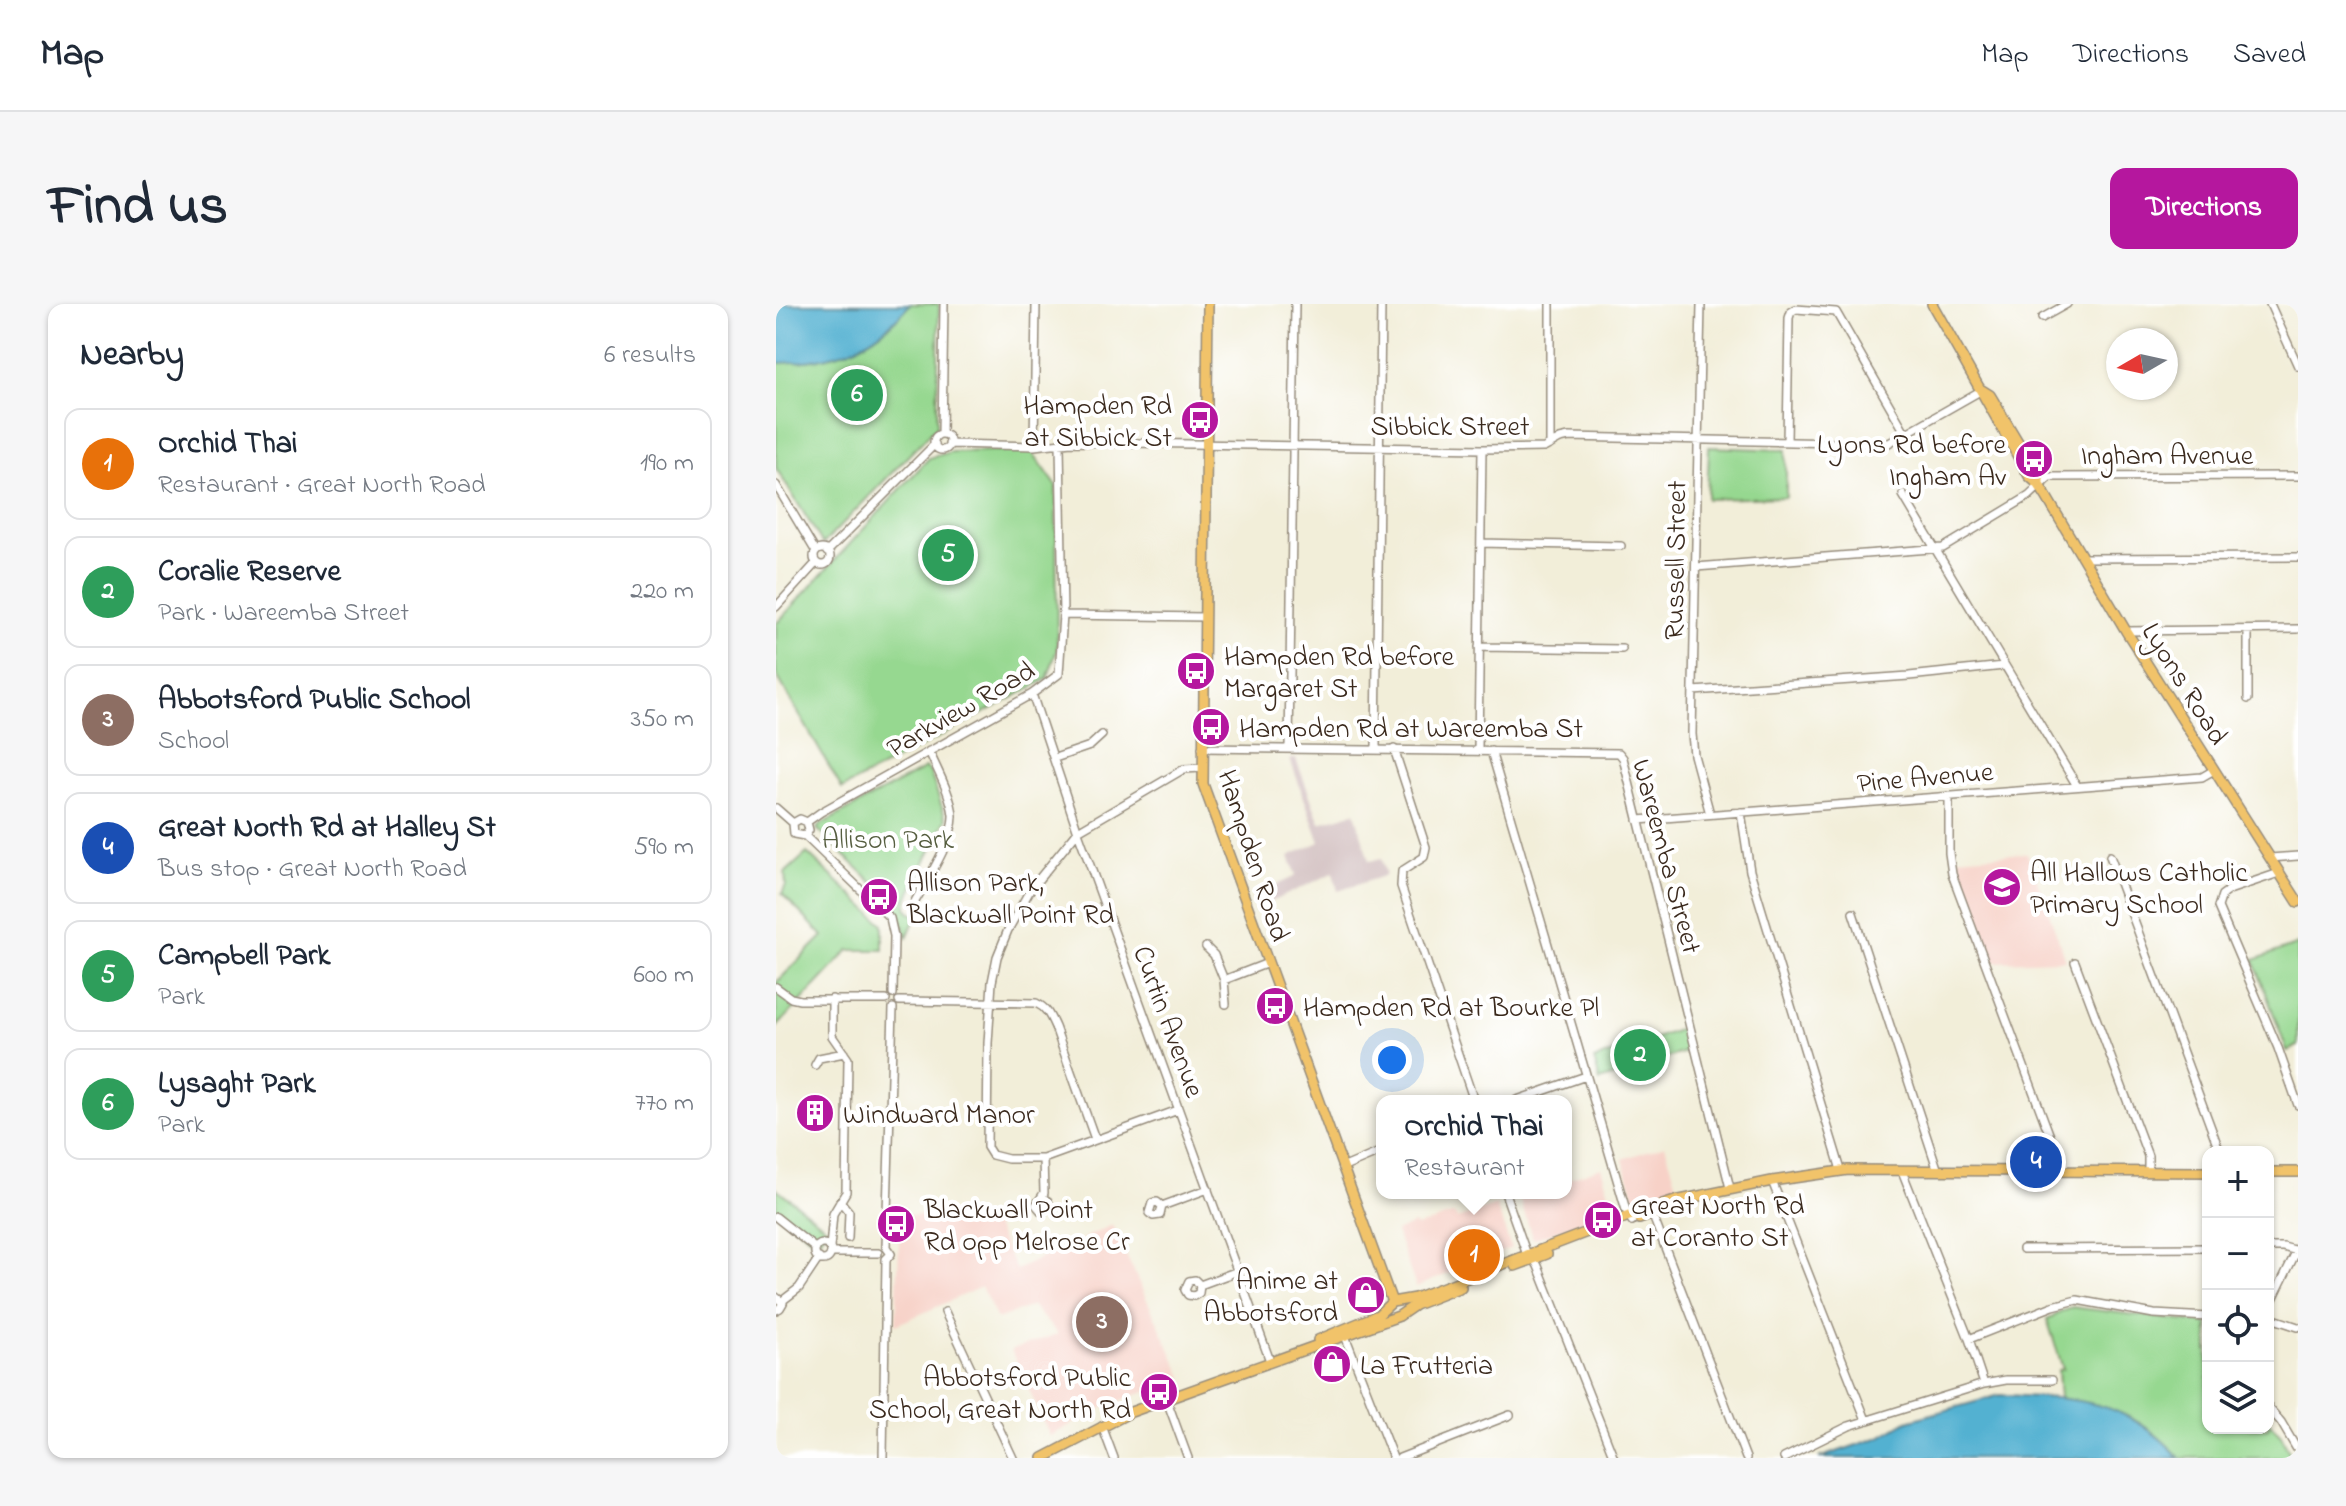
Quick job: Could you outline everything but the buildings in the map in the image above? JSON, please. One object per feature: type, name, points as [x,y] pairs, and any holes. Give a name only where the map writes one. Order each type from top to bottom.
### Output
[{"type":"main road","name":"Hampden Road","points":[[1208,304],[1203,784],[1395,1308]]},
{"type":"main road","name":"Lyons Road","points":[[1932,304],[1982,390],[1990,395],[2039,477],[2039,485],[2126,631],[2298,902]]},
{"type":"main road","points":[[1043,1458],[1102,1426],[1166,1398],[1312,1349],[1395,1308],[1630,1219],[1730,1188],[1841,1170],[2202,1172]]},
{"type":"main road","points":[[2274,1172],[2298,1172]]},
{"type":"street","points":[[942,434],[944,304]]},
{"type":"street","points":[[1034,446],[1036,304]]},
{"type":"street","points":[[1289,748],[1295,304]]},
{"type":"street","points":[[1376,749],[1381,304]]},
{"type":"street","points":[[1550,304],[1550,445]]},
{"type":"street","name":"Russell Street","points":[[1701,304],[1693,747],[1710,814]]},
{"type":"street","points":[[2042,318],[2067,304]]},
{"type":"street","points":[[2270,304],[2298,366]]},
{"type":"street","points":[[1787,442],[1789,318],[1796,309],[1811,307],[1836,312],[1906,434]]},
{"type":"street","name":"Sibbick Street","points":[[949,444],[1206,444],[1482,449],[1537,448],[1569,437],[1887,444],[1982,390]]},
{"type":"street","points":[[935,444],[943,449],[949,444],[948,438],[942,434]]},
{"type":"street","points":[[827,552],[942,434]]},
{"type":"street","name":"Parkview Road","points":[[807,822],[1032,694],[1059,674],[1063,615],[1060,444]]},
{"type":"street","points":[[1478,750],[1482,449]]},
{"type":"street","name":"Ingham Avenue","points":[[2039,485],[2049,477],[2298,476]]},
{"type":"street","points":[[776,485],[816,552],[816,563]]},
{"type":"street","points":[[1696,567],[1934,550],[1956,541],[2029,496],[2039,485]]},
{"type":"street","points":[[1903,495],[2077,786]]},
{"type":"street","points":[[1481,543],[1621,546]]},
{"type":"street","points":[[816,552],[822,549],[829,556],[827,562],[821,565],[816,563]]},
{"type":"street","points":[[2084,558],[2298,557]]},
{"type":"street","points":[[776,607],[816,563]]},
{"type":"street","points":[[1063,615],[1204,617]]},
{"type":"street","points":[[2126,631],[2298,629]]},
{"type":"street","points":[[2248,630],[2248,699]]},
{"type":"street","points":[[1479,647],[1622,649]]},
{"type":"street","points":[[1693,691],[2004,666]]},
{"type":"street","name":"Curtin Avenue","points":[[1032,694],[1078,831],[1270,1361]]},
{"type":"street","points":[[1055,758],[1090,746],[1102,735]]},
{"type":"street","name":"Wareemba Street","points":[[1202,748],[1619,753],[1623,758],[1730,1188]]},
{"type":"street","points":[[1394,749],[1426,851],[1421,860],[1402,871],[1401,886],[1472,1095]]},
{"type":"street","points":[[913,905],[950,832],[953,817],[929,751]]},
{"type":"street","points":[[1491,751],[1630,1219]]},
{"type":"street","points":[[1178,1110],[1043,1159],[1001,1158],[992,1155],[987,1147],[991,1002],[997,957],[1030,890],[1078,831],[1184,769],[1202,768]]},
{"type":"street","name":"Pine Avenue","points":[[1638,820],[2202,777],[2214,770]]},
{"type":"street","points":[[1949,796],[1952,874],[2063,1171]]},
{"type":"street","points":[[776,808],[793,823],[794,834],[805,836],[890,918],[894,936],[886,1247],[891,1254],[886,1259],[883,1458]]},
{"type":"street","points":[[1741,812],[1750,871],[1841,1170]]},
{"type":"street","points":[[793,823],[800,819],[807,822],[809,830],[805,836]]},
{"type":"street","points":[[2110,856],[2218,1146]]},
{"type":"street","points":[[2270,858],[2298,856]]},
{"type":"street","points":[[2279,873],[2229,890],[2222,895],[2218,907],[2278,1048],[2298,1105]]},
{"type":"street","points":[[1853,913],[1938,1171]]},
{"type":"street","points":[[1206,947],[1214,955],[1224,980],[1226,1004]]},
{"type":"street","points":[[2075,962],[2148,1156],[2148,1172]]},
{"type":"street","points":[[1224,980],[1268,963]]},
{"type":"street","points":[[776,987],[791,998],[1036,1003],[1049,1012],[1095,1139]]},
{"type":"street","points":[[819,1258],[826,1259],[830,1250],[833,1214],[846,1192],[848,1059],[832,1036],[832,999]]},
{"type":"street","points":[[815,1065],[819,1058],[844,1053]]},
{"type":"street","points":[[1531,1095],[1586,1076]]},
{"type":"street","points":[[1342,1168],[1376,1154]]},
{"type":"street","points":[[1043,1159],[1043,1198]]},
{"type":"street","points":[[1902,1171],[1984,1384]]},
{"type":"street","points":[[1772,1181],[1866,1420]]},
{"type":"street","points":[[1162,1206],[1208,1189]]},
{"type":"street","points":[[1507,1199],[1614,1458]]},
{"type":"street","points":[[840,1201],[849,1212],[848,1238]]},
{"type":"street","points":[[1651,1212],[1746,1458]]},
{"type":"street","points":[[776,1217],[816,1249],[819,1258]]},
{"type":"street","points":[[816,1249],[823,1244],[830,1250],[878,1253]]},
{"type":"street","points":[[878,1253],[880,1248],[886,1247]]},
{"type":"street","points":[[2274,1247],[2298,1250],[2274,1297]]},
{"type":"street","points":[[2023,1249],[2202,1248]]},
{"type":"street","points":[[878,1253],[880,1258],[886,1259]]},
{"type":"street","points":[[776,1310],[782,1307],[779,1299],[799,1288],[819,1258]]},
{"type":"street","points":[[1200,1285],[1238,1271]]},
{"type":"street","points":[[1969,1339],[2053,1306],[2077,1300],[2154,1314],[2202,1317]]},
{"type":"street","points":[[945,1312],[1013,1458]]},
{"type":"street","points":[[2274,1319],[2298,1327]]},
{"type":"street","points":[[1344,1332],[1393,1458]]},
{"type":"street","points":[[1784,1458],[1866,1420],[1984,1384],[2006,1380],[2052,1380]]},
{"type":"street","points":[[1166,1398],[1188,1458]]},
{"type":"street","points":[[2274,1414],[2298,1451]]},
{"type":"street","points":[[1400,1458],[1510,1415]]},
{"type":"street","points":[[1102,1426],[1114,1458]]},
{"type":"shaded area","points":[[1290,759],[1296,759],[1320,823],[1355,812],[1369,861],[1381,859],[1386,875],[1338,891],[1333,873],[1260,907],[1255,895],[1296,876],[1289,856],[1320,842]]},
{"type":"shaded area","name":"All Hallows Catholic Primary School","points":[[2027,853],[2066,960],[1994,962],[1955,858]]},
{"type":"shaded area","points":[[1665,1145],[1678,1188],[1635,1201],[1623,1159]]},
{"type":"shaded area","points":[[1601,1167],[1614,1210],[1533,1239],[1520,1199],[1572,1199],[1572,1178]]},
{"type":"shaded area","points":[[1496,1205],[1511,1248],[1416,1287],[1396,1232],[1454,1214],[1457,1219]]},
{"type":"shaded area","points":[[900,1216],[990,1216],[1016,1270],[1112,1225],[1183,1377],[1104,1407],[1050,1436],[1011,1350],[1058,1334],[1032,1306],[997,1319],[981,1287],[896,1325]]},
{"type":"green space","points":[[910,304],[939,304],[937,426],[823,544],[776,468],[776,363],[815,360],[850,350],[881,332]]},
{"type":"green space","points":[[1709,447],[1786,450],[1786,497],[1707,499]]},
{"type":"green space","points":[[1031,450],[1056,485],[1057,650],[1047,679],[842,789],[776,674],[776,624],[929,458],[950,452]]},
{"type":"green space","name":"Allison Park","points":[[925,768],[930,772],[946,819],[908,897],[906,907],[910,913],[917,915],[907,937],[896,905],[817,829]]},
{"type":"green space","points":[[807,853],[883,924],[883,950],[849,950],[776,1028],[776,983],[823,936],[782,894],[786,885],[785,873]]},
{"type":"green space","points":[[2298,944],[2298,1046],[2287,1051],[2254,960]]},
{"type":"green space","points":[[1681,1029],[1687,1051],[1600,1081],[1594,1060]]},
{"type":"green space","points":[[776,1188],[827,1228],[817,1243],[776,1211]]},
{"type":"green space","points":[[2072,1307],[2202,1323],[2202,1434],[2274,1434],[2274,1427],[2292,1458],[2180,1458],[2153,1432],[2126,1416],[2060,1398],[2058,1370],[2063,1369],[2047,1319]]},
{"type":"water","points":[[776,304],[910,304],[882,332],[850,350],[816,360],[776,363]]},
{"type":"water","points":[[2000,1395],[2076,1400],[2119,1412],[2160,1438],[2180,1458],[1819,1458],[1880,1437],[1907,1421]]},
{"type":"place","name":"Lysaght Park","points":[[857,395]]},
{"type":"place","name":"Hampden Rd at Sibbick St","points":[[1200,420]]},
{"type":"place","name":"Lyons Rd before Ingham Av","points":[[2034,459]]},
{"type":"place","name":"Campbell Park","points":[[948,555]]},
{"type":"place","name":"Hampden Rd before Margaret St","points":[[1196,671]]},
{"type":"place","name":"Hampden Rd at Wareemba St","points":[[1211,727]]},
{"type":"place","name":"All Hallows Catholic Primary School","points":[[2002,887]]},
{"type":"place","name":"Allison Park, Blackwall Point Rd","points":[[879,897]]},
{"type":"place","name":"Hampden Rd at Bourke Pl","points":[[1275,1006]]},
{"type":"place","name":"Coralie Reserve","points":[[1640,1055]]},
{"type":"place","name":"Windward Manor","points":[[815,1113]]},
{"type":"place","name":"Great North Rd at Halley St","points":[[2036,1162]]},
{"type":"place","name":"Great North Rd at Coranto St","points":[[1603,1220]]},
{"type":"place","name":"Blackwall Point Rd opp Melrose Cr","points":[[896,1224]]},
{"type":"place","name":"Orchid Thai","points":[[1474,1255]]},
{"type":"place","name":"Anime at Abbotsford","points":[[1366,1295]]},
{"type":"place","name":"Abbotsford Public School","points":[[1102,1322]]},
{"type":"place","name":"La Frutteria","points":[[1332,1364]]},
{"type":"place","name":"Abbotsford Public School, Great North Rd","points":[[1159,1392]]}]
